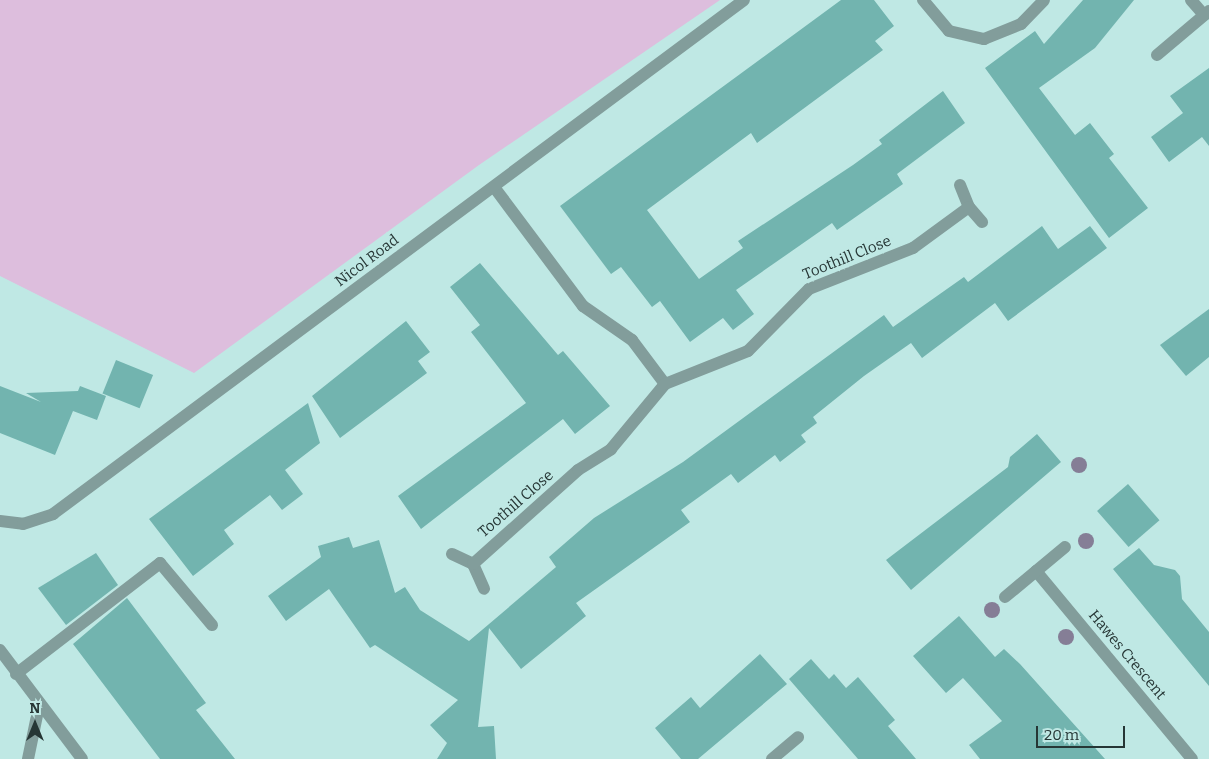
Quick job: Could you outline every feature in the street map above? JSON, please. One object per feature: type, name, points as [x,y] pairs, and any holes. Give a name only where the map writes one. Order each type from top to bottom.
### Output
[{"type":"street","name":"Nicol Road","points":[[0,522],[23,524],[53,514],[744,0]]},
{"type":"street","points":[[923,0],[949,31],[984,39],[1020,24],[1044,0]]},
{"type":"street","points":[[1157,55],[1206,13],[1191,0]]},
{"type":"street","points":[[960,185],[968,208],[982,222]]},
{"type":"street","points":[[494,187],[583,306],[632,340],[665,384]]},
{"type":"street","name":"Toothill Close","points":[[473,564],[578,470],[611,449],[665,384],[748,351],[808,289],[913,248],[968,208]]},
{"type":"street","points":[[1005,597],[1065,547]]},
{"type":"street","points":[[452,554],[473,564],[484,589]]},
{"type":"street","points":[[16,674],[160,563],[212,625]]},
{"type":"street","name":"Hawes Crescent","points":[[1036,571],[1192,759]]},
{"type":"street","points":[[0,650],[39,706],[82,759]]},
{"type":"street","points":[[28,759],[39,706]]},
{"type":"street","points":[[772,759],[798,737]]},
{"type":"shaded area","points":[[0,0],[720,0],[479,165],[194,373],[0,276]]},
{"type":"building","points":[[841,0],[874,0],[894,26],[875,41],[883,50],[757,143],[751,133],[647,210],[699,279],[743,248],[738,241],[882,144],[879,140],[943,91],[965,123],[897,174],[903,184],[837,230],[832,223],[736,290],[754,314],[733,330],[723,318],[690,342],[660,301],[652,307],[621,267],[611,274],[560,206]]},
{"type":"building","points":[[1083,0],[1134,0],[1095,48],[1039,88],[1075,135],[1090,123],[1114,154],[1109,158],[1148,208],[1109,238],[985,68],[1035,31],[1044,44]]},
{"type":"building","points":[[1209,68],[1209,146],[1202,137],[1169,162],[1151,137],[1183,113],[1170,96]]},
{"type":"building","points":[[1042,226],[1058,249],[1090,226],[1107,248],[1008,321],[995,303],[922,358],[911,343],[864,376],[813,417],[817,423],[801,435],[806,442],[780,462],[775,455],[738,483],[731,474],[681,510],[690,522],[576,603],[586,616],[521,669],[489,628],[478,727],[494,726],[496,759],[437,759],[447,743],[430,725],[458,700],[375,645],[370,648],[329,589],[286,621],[268,596],[321,557],[318,546],[349,537],[353,548],[379,540],[395,593],[405,587],[420,610],[469,641],[556,567],[549,557],[594,518],[683,462],[884,315],[893,327],[964,277],[968,282]]},
{"type":"building","points":[[480,263],[558,355],[563,351],[610,406],[575,434],[563,419],[421,529],[398,496],[526,403],[471,332],[480,325],[450,287]]},
{"type":"building","points":[[1209,309],[1209,357],[1186,376],[1160,345]]},
{"type":"building","points":[[406,321],[430,352],[418,361],[427,373],[340,438],[312,396]]},
{"type":"building","points":[[116,360],[153,375],[140,408],[103,393]]},
{"type":"building","points":[[0,386],[41,402],[26,393],[78,391],[80,386],[106,396],[97,420],[73,411],[55,455],[0,433]]},
{"type":"building","points":[[308,403],[320,443],[285,470],[303,494],[282,510],[270,495],[224,530],[234,544],[193,576],[149,519]]},
{"type":"building","points":[[1037,434],[1061,462],[911,590],[886,560],[1008,467],[1010,457]]},
{"type":"building","points":[[1128,484],[1159,520],[1129,547],[1097,511]]},
{"type":"building","points":[[1139,548],[1154,565],[1175,570],[1180,576],[1182,599],[1209,632],[1209,686],[1113,569]]},
{"type":"building","points":[[96,553],[118,585],[66,625],[38,588]]},
{"type":"building","points":[[127,598],[206,703],[196,710],[235,759],[160,759],[73,644]]},
{"type":"building","points":[[959,616],[995,657],[1004,649],[1020,664],[1105,759],[980,759],[969,745],[1002,721],[963,678],[946,693],[913,656]]},
{"type":"building","points":[[760,654],[787,684],[698,759],[681,759],[655,728],[691,697],[700,708]]},
{"type":"building","points":[[811,659],[829,679],[834,674],[846,688],[858,677],[895,720],[888,726],[916,759],[858,759],[789,679]]}]
